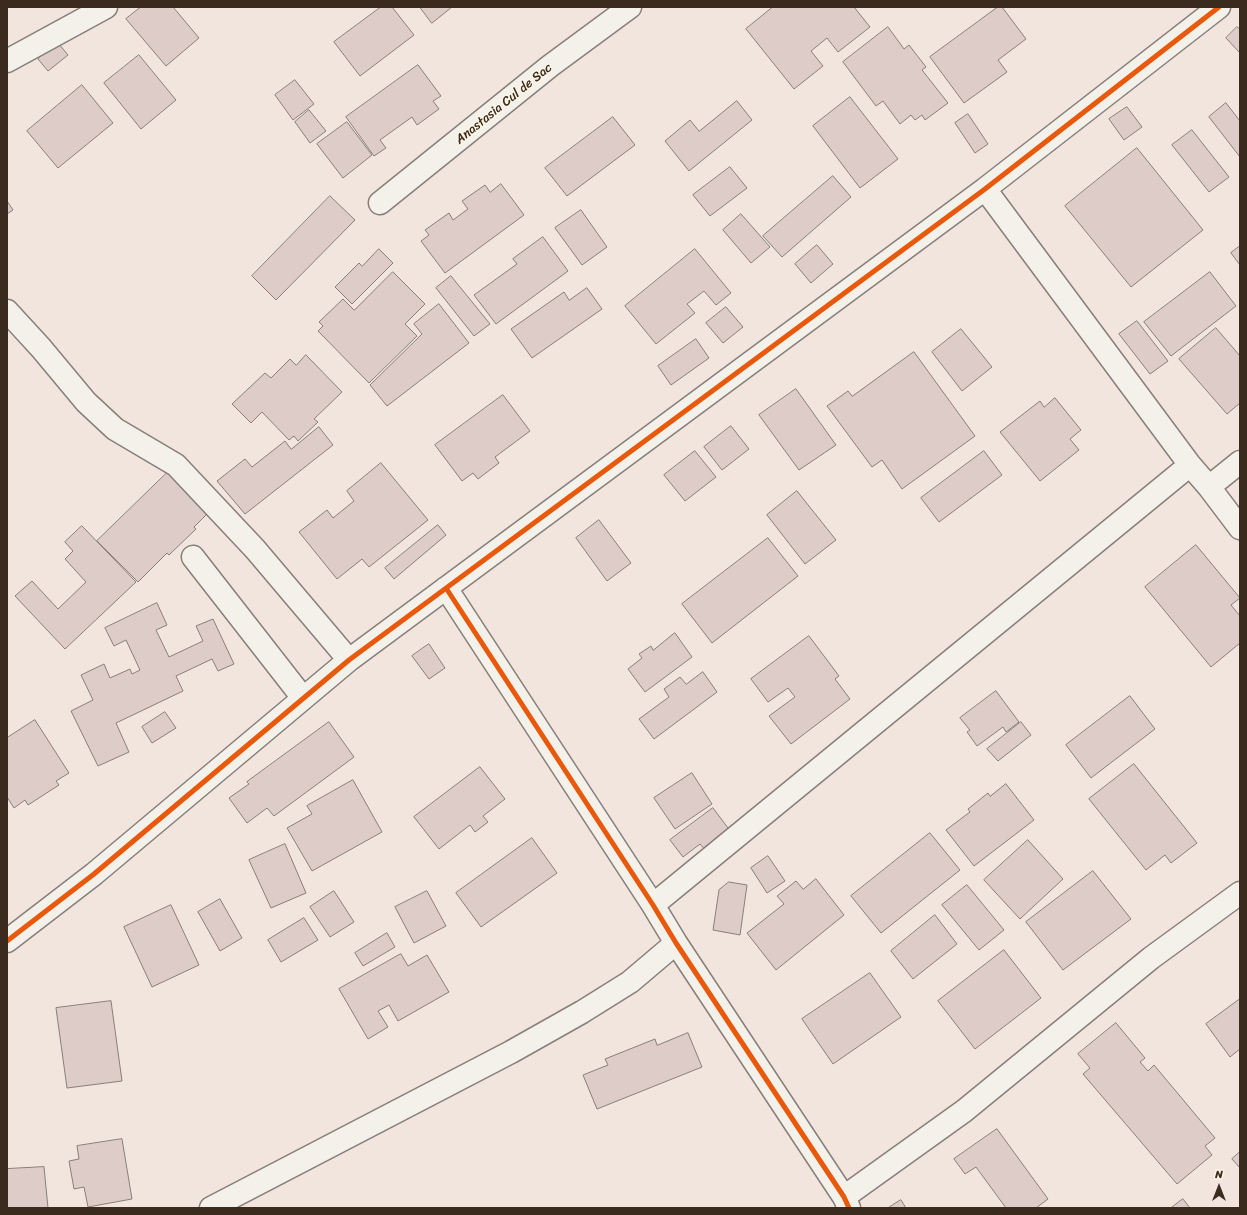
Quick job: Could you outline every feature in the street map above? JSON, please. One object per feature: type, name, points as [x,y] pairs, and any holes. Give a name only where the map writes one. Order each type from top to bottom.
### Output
[{"type":"street","points":[[7,61],[106,7]]},
{"type":"street","name":"Anastasia Cul de Sac","points":[[380,203],[550,66],[630,7]]},
{"type":"street","points":[[7,941],[94,874],[349,660],[985,189],[1219,7]]},
{"type":"street","points":[[985,189],[1190,465],[1209,487],[1240,528]]},
{"type":"street","points":[[7,311],[41,348],[86,402],[115,430],[176,465],[255,549],[349,660]]},
{"type":"street","points":[[1209,487],[1240,462]]},
{"type":"street","points":[[653,905],[1190,465]]},
{"type":"street","points":[[193,557],[303,698]]},
{"type":"street","points":[[446,588],[653,905],[676,943],[847,1202],[964,1111],[1151,958],[1240,893]]},
{"type":"street","points":[[211,1208],[518,1049],[630,982],[676,943]]},
{"type":"building","points":[[141,7],[173,7],[199,38],[166,66],[126,19]]},
{"type":"building","points":[[381,7],[392,7],[414,35],[360,76],[334,42]]},
{"type":"building","points":[[420,7],[452,7],[432,23]]},
{"type":"building","points":[[773,7],[854,7],[870,27],[838,52],[827,38],[811,51],[823,66],[794,89],[746,29]]},
{"type":"building","points":[[998,7],[1002,7],[1026,39],[998,60],[1007,72],[964,103],[930,57]]},
{"type":"building","points":[[888,27],[904,49],[909,45],[926,67],[922,70],[948,103],[925,120],[922,115],[915,120],[911,115],[900,124],[883,101],[876,106],[843,62]]},
{"type":"building","points":[[1237,27],[1240,29],[1239,52],[1226,38]]},
{"type":"building","points":[[58,43],[68,55],[48,71],[38,59]]},
{"type":"building","points":[[139,55],[176,100],[141,129],[104,83]]},
{"type":"building","points":[[418,65],[441,96],[433,101],[439,109],[417,125],[412,117],[380,140],[386,148],[374,156],[346,117]]},
{"type":"building","points":[[295,80],[314,104],[293,120],[275,95]]},
{"type":"building","points":[[82,85],[113,123],[58,168],[27,131]]},
{"type":"building","points":[[850,97],[898,159],[860,188],[813,126]]},
{"type":"building","points":[[737,101],[752,120],[689,171],[665,141],[690,120],[699,131]]},
{"type":"building","points":[[1226,103],[1240,121],[1240,157],[1209,117]]},
{"type":"building","points":[[1127,107],[1142,127],[1124,140],[1109,119]]},
{"type":"building","points":[[309,110],[326,131],[310,143],[295,122]]},
{"type":"building","points":[[968,114],[988,144],[975,153],[955,123]]},
{"type":"building","points":[[613,117],[635,145],[567,196],[545,168]]},
{"type":"building","points":[[347,122],[372,155],[343,178],[317,144]]},
{"type":"building","points":[[1192,130],[1229,177],[1209,192],[1172,145]]},
{"type":"building","points":[[1137,148],[1203,230],[1131,287],[1065,206]]},
{"type":"building","points":[[730,167],[747,188],[710,216],[693,195]]},
{"type":"building","points":[[833,176],[851,197],[782,257],[763,236]]},
{"type":"building","points":[[501,184],[524,215],[445,273],[421,241],[429,235],[425,230],[449,213],[453,220],[468,209],[462,201],[485,185],[490,192]]},
{"type":"building","points":[[330,196],[355,220],[276,300],[252,276]]},
{"type":"building","points":[[7,201],[13,210],[7,214]]},
{"type":"building","points":[[581,210],[607,247],[582,265],[555,228]]},
{"type":"building","points":[[741,214],[770,247],[751,263],[723,230]]},
{"type":"building","points":[[543,237],[568,271],[496,324],[474,295],[517,264],[513,259]]},
{"type":"building","points":[[817,245],[833,264],[811,283],[795,264]]},
{"type":"building","points":[[1240,246],[1240,265],[1231,253]]},
{"type":"building","points":[[379,249],[393,263],[352,304],[335,287],[359,263],[362,266]]},
{"type":"building","points":[[695,249],[731,293],[716,305],[704,291],[687,304],[695,313],[656,344],[625,306]]},
{"type":"building","points":[[393,272],[425,304],[405,324],[417,336],[369,383],[318,331],[323,326],[319,322],[343,299],[354,310]]},
{"type":"building","points":[[1210,272],[1236,306],[1171,356],[1144,322]]},
{"type":"building","points":[[451,276],[490,324],[474,336],[436,288]]},
{"type":"building","points":[[587,288],[602,309],[532,358],[511,329],[564,292],[569,300]]},
{"type":"building","points":[[439,304],[469,343],[387,406],[370,385],[422,334],[414,324]]},
{"type":"building","points":[[726,307],[743,327],[723,343],[706,323]]},
{"type":"building","points":[[1137,321],[1168,361],[1150,374],[1119,334]]},
{"type":"building","points":[[1216,328],[1240,356],[1240,403],[1227,414],[1179,359]]},
{"type":"building","points":[[961,329],[992,367],[962,391],[932,352]]},
{"type":"building","points":[[696,339],[709,358],[671,385],[658,366]]},
{"type":"building","points":[[914,352],[975,436],[902,489],[882,460],[872,467],[827,406],[848,391],[852,396]]},
{"type":"building","points":[[306,355],[342,392],[314,419],[318,422],[298,441],[294,436],[289,440],[262,412],[251,423],[232,404],[265,373],[271,378],[290,359],[296,365]]},
{"type":"building","points":[[796,389],[836,445],[799,470],[759,415]]},
{"type":"building","points":[[503,395],[530,431],[495,457],[499,463],[478,479],[473,473],[462,481],[435,445]]},
{"type":"building","points":[[1055,398],[1081,430],[1070,439],[1079,450],[1040,481],[1000,432],[1040,401],[1044,407]]},
{"type":"building","points":[[731,426],[749,449],[722,470],[704,447]]},
{"type":"building","points":[[319,427],[333,445],[245,514],[217,481],[245,459],[252,467],[285,441],[291,449]]},
{"type":"building","points":[[695,451],[716,477],[685,501],[664,475]]},
{"type":"building","points":[[984,451],[1002,475],[939,522],[921,498]]},
{"type":"building","points":[[381,463],[428,520],[369,567],[362,559],[337,579],[299,532],[327,510],[333,518],[354,501],[347,491]]},
{"type":"building","points":[[169,471],[209,512],[194,527],[196,529],[169,555],[167,553],[138,582],[97,541]]},
{"type":"building","points":[[797,491],[836,540],[805,564],[767,515]]},
{"type":"building","points":[[599,520],[631,563],[607,581],[576,538]]},
{"type":"building","points":[[438,525],[446,535],[394,579],[385,568]]},
{"type":"building","points":[[82,526],[136,582],[65,649],[15,596],[32,581],[58,609],[86,582],[65,559],[73,551],[65,542]]},
{"type":"building","points":[[768,538],[798,576],[712,643],[682,604]]},
{"type":"building","points":[[1196,545],[1240,598],[1231,605],[1240,616],[1240,643],[1211,667],[1145,587]]},
{"type":"building","points":[[157,603],[167,625],[156,630],[169,657],[203,641],[196,626],[213,619],[234,664],[218,671],[212,659],[176,676],[183,691],[116,723],[129,752],[98,766],[71,711],[93,700],[81,675],[104,664],[110,678],[130,669],[132,674],[140,670],[126,640],[114,646],[105,628]]},
{"type":"building","points":[[675,633],[692,657],[645,692],[628,669],[642,658],[639,654],[651,646],[653,650]]},
{"type":"building","points":[[809,636],[839,676],[835,679],[850,699],[791,744],[769,716],[795,697],[788,688],[768,702],[751,679]]},
{"type":"building","points":[[429,644],[445,668],[429,679],[412,656]]},
{"type":"building","points":[[703,672],[717,692],[654,739],[639,719],[669,697],[664,689],[680,677],[686,684]]},
{"type":"building","points":[[996,691],[1019,722],[1006,732],[1003,727],[977,746],[967,732],[970,730],[960,718]]},
{"type":"building","points":[[1130,696],[1155,729],[1091,778],[1066,745]]},
{"type":"building","points":[[165,712],[176,728],[152,743],[142,727]]},
{"type":"building","points":[[35,720],[69,773],[56,781],[59,785],[28,805],[25,800],[14,808],[7,797],[7,738]]},
{"type":"building","points":[[329,722],[354,757],[274,816],[267,808],[247,823],[229,798],[249,784],[247,782]]},
{"type":"building","points":[[1021,722],[1031,735],[998,761],[987,749]]},
{"type":"building","points":[[1134,764],[1197,843],[1171,863],[1165,855],[1146,870],[1089,799]]},
{"type":"building","points":[[480,767],[505,799],[483,816],[488,822],[475,832],[470,825],[439,849],[414,817]]},
{"type":"building","points":[[692,773],[712,804],[675,829],[654,798]]},
{"type":"building","points":[[353,780],[382,832],[312,871],[287,828],[312,814],[307,806]]},
{"type":"building","points":[[1006,784],[1034,820],[974,866],[946,830],[970,812],[968,809],[988,793],[990,796]]},
{"type":"building","points":[[713,808],[731,832],[706,851],[700,844],[683,857],[670,840]]},
{"type":"building","points":[[930,833],[960,870],[881,933],[851,896]]},
{"type":"building","points":[[532,838],[557,873],[481,927],[456,893]]},
{"type":"building","points":[[1028,840],[1063,879],[1020,919],[984,880]]},
{"type":"building","points":[[285,844],[306,893],[271,908],[249,860]]},
{"type":"building","points":[[768,856],[785,881],[767,893],[751,868]]},
{"type":"building","points":[[1093,871],[1131,919],[1063,970],[1026,922]]},
{"type":"building","points":[[816,879],[844,915],[776,970],[747,933],[784,904],[777,896],[796,881],[803,889]]},
{"type":"building","points":[[729,882],[747,885],[740,935],[713,930],[719,890]]},
{"type":"building","points":[[967,885],[1004,930],[979,950],[942,905]]},
{"type":"building","points":[[334,891],[354,922],[330,937],[310,907]]},
{"type":"building","points":[[427,891],[446,926],[414,943],[395,907]]},
{"type":"building","points":[[220,899],[242,938],[220,951],[198,912]]},
{"type":"building","points":[[171,905],[199,965],[152,987],[124,927]]},
{"type":"building","points":[[935,915],[957,944],[913,979],[891,951]]},
{"type":"building","points":[[304,918],[318,940],[281,962],[268,940]]},
{"type":"building","points":[[387,933],[395,947],[363,966],[355,953]]},
{"type":"building","points":[[1004,950],[1041,998],[975,1049],[938,1001]]},
{"type":"building","points":[[401,954],[408,966],[427,955],[449,992],[398,1021],[389,1005],[378,1011],[388,1027],[368,1039],[339,989]]},
{"type":"building","points":[[870,973],[901,1017],[833,1064],[802,1019]]},
{"type":"building","points":[[1240,999],[1240,1049],[1230,1057],[1206,1024]]},
{"type":"building","points":[[111,1001],[122,1081],[67,1088],[56,1008]]},
{"type":"building","points":[[1116,1023],[1145,1058],[1140,1062],[1148,1071],[1154,1065],[1215,1138],[1205,1146],[1212,1155],[1177,1184],[1083,1074],[1090,1068],[1078,1054]]},
{"type":"building","points":[[688,1033],[702,1067],[597,1109],[583,1075],[608,1065],[605,1059],[655,1039],[657,1045]]},
{"type":"building","points":[[997,1129],[1048,1199],[1036,1208],[1006,1208],[976,1167],[965,1174],[954,1159]]},
{"type":"building","points":[[122,1139],[132,1199],[88,1207],[84,1187],[74,1189],[69,1161],[79,1159],[77,1146]]},
{"type":"building","points":[[1240,1152],[1240,1168],[1232,1159]]},
{"type":"building","points":[[44,1167],[48,1208],[7,1208],[7,1169]]},
{"type":"building","points":[[1183,1199],[1190,1208],[1171,1208]]},
{"type":"building","points":[[901,1200],[906,1208],[888,1208]]},
{"type":"cycle path","points":[[7,941],[94,874],[349,660],[985,189],[1219,7]]},
{"type":"cycle path","points":[[446,588],[653,905],[676,943],[844,1197],[849,1208]]}]
